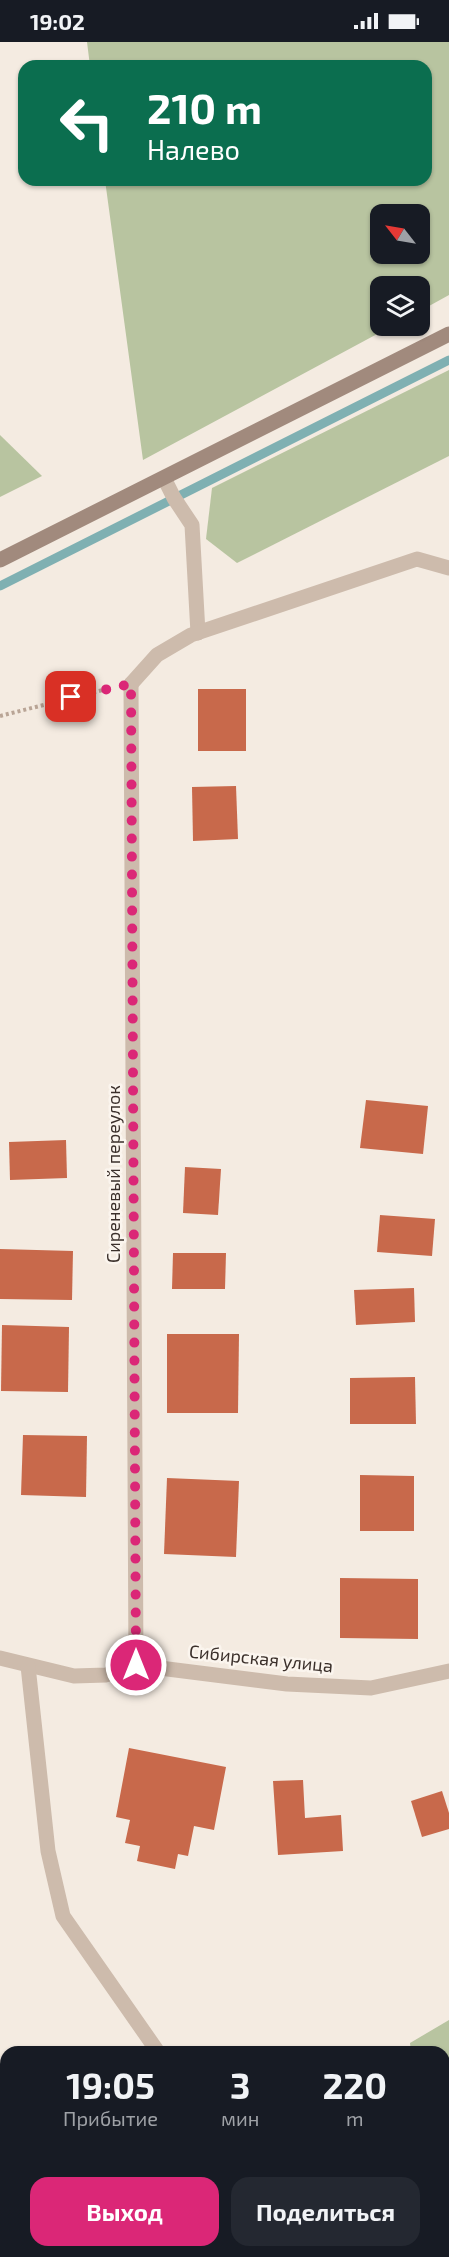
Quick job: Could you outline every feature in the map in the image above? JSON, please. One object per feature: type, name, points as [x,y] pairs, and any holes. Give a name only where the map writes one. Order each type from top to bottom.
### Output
[{"type":"main road","points":[[0,560],[449,334]]},
{"type":"street","points":[[164,478],[192,525],[198,633]]},
{"type":"street","points":[[131,684],[157,655],[198,633],[417,559],[449,568]]},
{"type":"street","name":"Сиреневый переулок","points":[[131,684],[136,1665]]},
{"type":"street","name":"Сибирская улица","points":[[0,1658],[74,1676],[106,1675],[136,1665],[287,1684],[371,1688],[449,1671]]},
{"type":"street","points":[[28,1666],[48,1851],[63,1916],[154,2046]]},
{"type":"path","points":[[0,716],[31,706],[131,684]]},
{"type":"green space","points":[[87,42],[449,42],[449,295],[430,305],[430,276],[370,276],[370,336],[373,336],[143,460],[106,186],[432,186],[432,60],[89,60]]},
{"type":"green space","points":[[449,370],[449,456],[237,563],[206,539],[212,488]]},
{"type":"green space","points":[[0,435],[42,476],[0,497]]},
{"type":"green space","points":[[449,2020],[449,2046],[410,2046],[410,2043]]},
{"type":"building","points":[[198,689],[246,689],[246,751],[198,751]]},
{"type":"building","points":[[236,786],[238,839],[193,841],[192,787]]},
{"type":"building","points":[[366,1100],[428,1106],[423,1154],[360,1148]]},
{"type":"building","points":[[66,1140],[67,1178],[10,1180],[9,1142]]},
{"type":"building","points":[[185,1167],[221,1169],[218,1215],[183,1213]]},
{"type":"building","points":[[380,1215],[435,1219],[432,1256],[377,1252]]},
{"type":"building","points":[[0,1249],[73,1251],[72,1300],[0,1299]]},
{"type":"building","points":[[173,1253],[226,1253],[225,1289],[172,1289]]},
{"type":"building","points":[[414,1288],[415,1322],[356,1325],[354,1290]]},
{"type":"building","points":[[2,1325],[69,1327],[68,1392],[1,1391]]},
{"type":"building","points":[[167,1334],[239,1334],[238,1413],[167,1413]]},
{"type":"building","points":[[415,1377],[416,1424],[350,1424],[350,1378]]},
{"type":"building","points":[[23,1435],[87,1436],[86,1497],[21,1495]]},
{"type":"building","points":[[360,1475],[414,1476],[414,1531],[360,1531]]},
{"type":"building","points":[[167,1478],[239,1481],[236,1557],[164,1554]]},
{"type":"building","points":[[340,1578],[418,1579],[418,1639],[340,1638]]},
{"type":"building","points":[[129,1748],[226,1767],[214,1830],[194,1826],[188,1856],[178,1854],[175,1869],[137,1861],[140,1846],[125,1843],[130,1820],[116,1817]]},
{"type":"building","points":[[303,1780],[305,1818],[341,1815],[343,1851],[278,1855],[273,1781]]},
{"type":"building","points":[[442,1791],[449,1813],[449,1829],[422,1837],[411,1801]]},
{"type":"waterway","points":[[0,586],[449,360]]},
{"type":"route","points":[[71,697],[131,684],[136,1665]]}]
